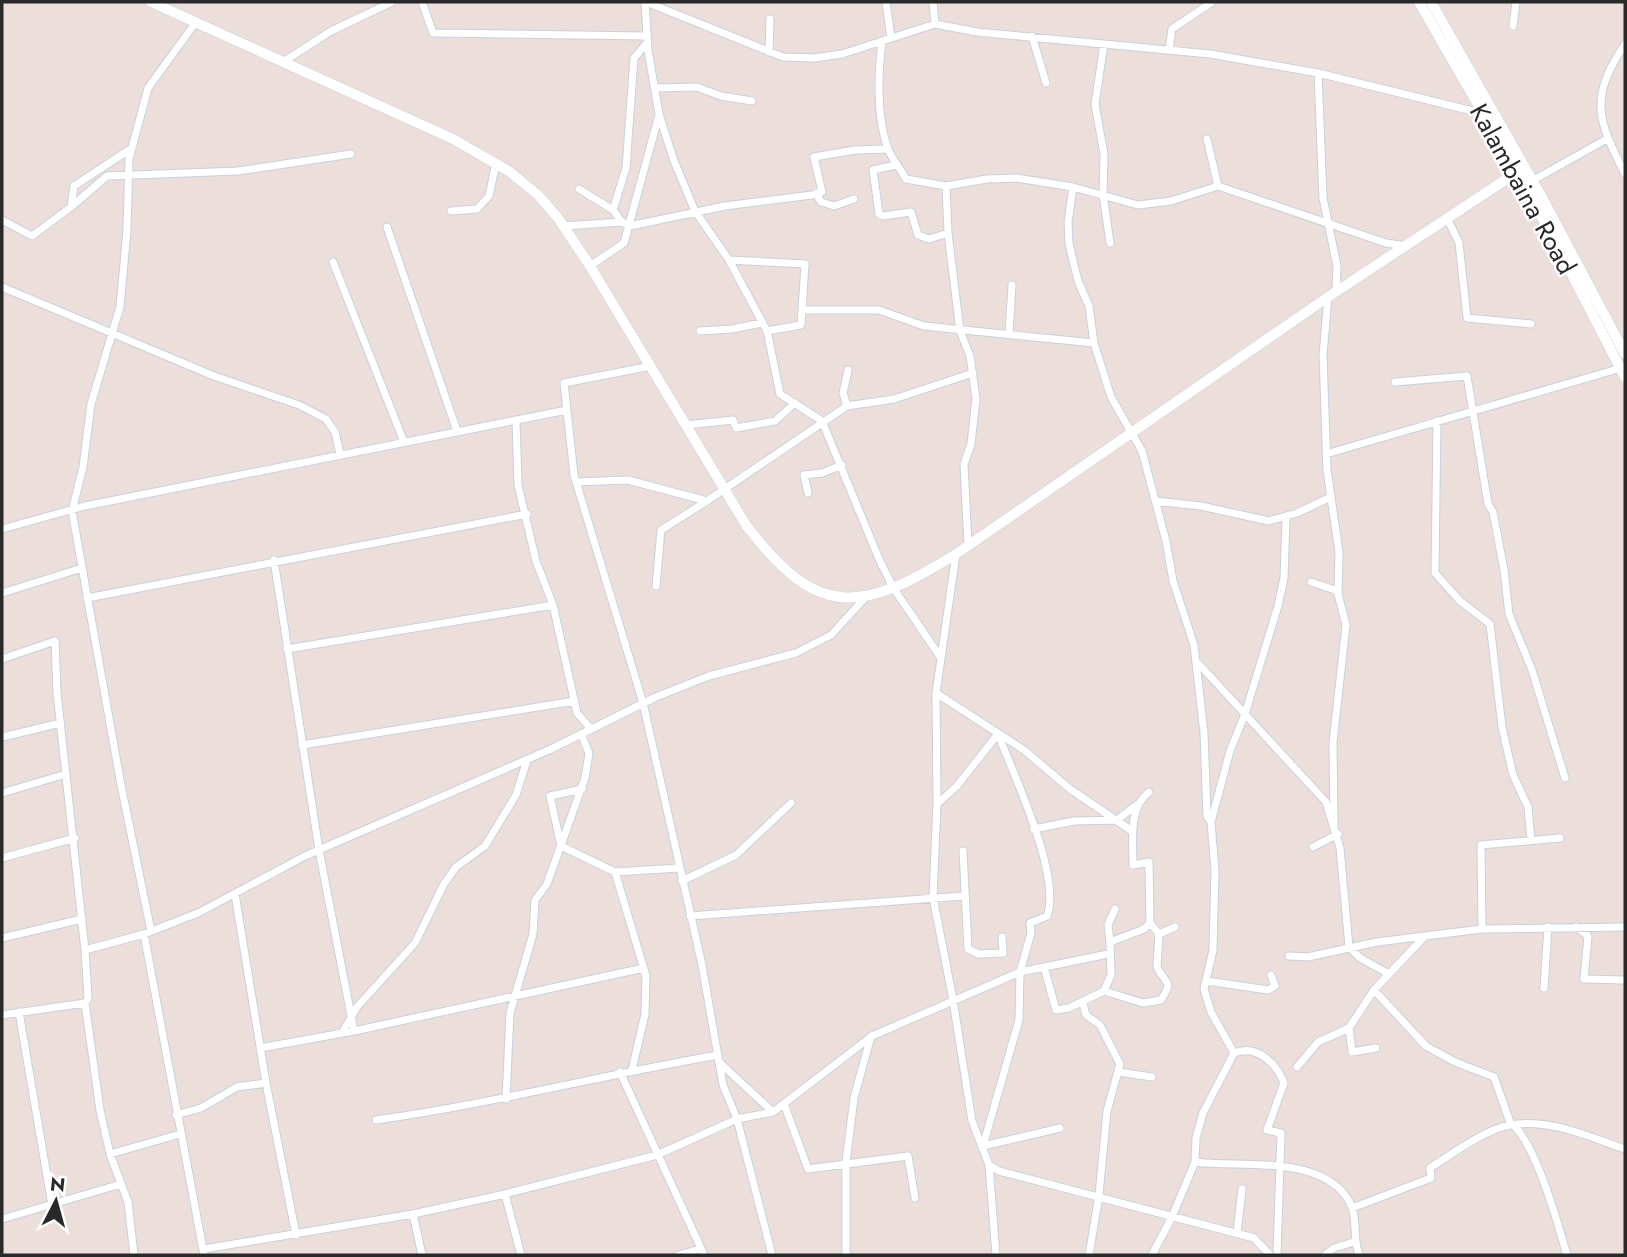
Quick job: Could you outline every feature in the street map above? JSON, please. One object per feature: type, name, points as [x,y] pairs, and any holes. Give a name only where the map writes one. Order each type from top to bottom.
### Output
[{"type":"street","points":[[151,2],[453,139],[496,163],[538,195],[590,265],[725,490],[772,559],[797,580],[828,593],[866,598],[894,589],[956,554],[1332,295],[1520,170],[1431,2]]},
{"type":"street","points":[[283,62],[331,31],[392,2]]},
{"type":"street","points":[[422,2],[433,33],[647,39]]},
{"type":"street","points":[[941,658],[894,589],[822,421],[780,394],[767,331],[729,260],[695,211],[674,162],[659,114],[657,88],[647,39],[646,2],[783,57],[814,58],[842,54],[935,24],[977,32],[1210,54],[1318,73],[1480,113]]},
{"type":"street","points":[[886,2],[891,37]]},
{"type":"street","points":[[933,2],[935,24]]},
{"type":"street","points":[[1169,50],[1172,29],[1212,2]]},
{"type":"street","name":"Kalambaina Road","points":[[1419,2],[1480,113],[1528,183],[1623,372]]},
{"type":"street","points":[[1513,26],[1516,2]]},
{"type":"street","points":[[769,52],[770,19]]},
{"type":"street","points":[[195,22],[148,88],[132,147],[120,307],[91,404],[83,467],[72,511],[147,932],[176,1115],[204,1252],[413,1214],[657,1156],[737,1119],[773,1112],[872,1036],[1020,972],[1108,954]]},
{"type":"street","points":[[1032,36],[1046,83]]},
{"type":"street","points":[[613,210],[626,168],[634,58],[647,39]]},
{"type":"street","points":[[883,41],[880,86],[888,149],[906,179],[946,186],[988,179],[1016,178],[1073,187],[1138,205],[1171,201],[1218,186],[1386,243],[1408,246]]},
{"type":"street","points":[[1104,44],[1095,104],[1104,154],[1103,194],[1110,243]]},
{"type":"street","points":[[1625,44],[1607,72],[1601,90],[1600,109],[1607,139],[1625,174]]},
{"type":"street","points":[[1318,73],[1323,198],[1337,266],[1322,355],[1326,454],[1339,552],[1338,591],[1346,625],[1332,750],[1334,824]]},
{"type":"street","points":[[657,88],[697,87],[721,96],[752,101]]},
{"type":"street","points":[[590,265],[624,243],[659,114]]},
{"type":"street","points":[[1207,139],[1218,186]]},
{"type":"street","points":[[1607,139],[1528,183],[1624,349]]},
{"type":"street","points":[[71,207],[74,186],[132,147]]},
{"type":"street","points":[[579,189],[613,210],[622,222],[630,226],[695,211],[822,192],[814,157],[855,150],[888,149]]},
{"type":"street","points":[[2,220],[32,236],[107,176],[238,171],[351,154]]},
{"type":"street","points":[[451,211],[477,209],[489,196],[496,163]]},
{"type":"street","points":[[896,164],[873,170],[879,214],[883,216],[911,212],[918,235],[929,239],[948,233]]},
{"type":"street","points":[[946,186],[948,233],[960,331],[970,356],[976,399],[971,444],[964,464],[963,492],[968,545]]},
{"type":"street","points":[[1073,187],[1068,222],[1069,244],[1078,281],[1089,306],[1094,343],[1111,397],[1142,451],[1173,581],[1197,662],[1204,733],[1207,816],[1211,822]]},
{"type":"street","points":[[816,193],[821,202],[834,206],[854,199]]},
{"type":"street","points":[[1448,220],[1459,243],[1466,318],[1531,324]]},
{"type":"street","points":[[563,226],[622,222]]},
{"type":"street","points":[[387,227],[457,431]]},
{"type":"street","points":[[729,260],[805,264],[798,327],[767,331]]},
{"type":"street","points":[[333,262],[404,442]]},
{"type":"street","points":[[1009,334],[1012,285]]},
{"type":"street","points":[[2,287],[214,376],[299,405],[326,419],[335,432],[340,454]]},
{"type":"street","points":[[802,310],[879,310],[923,326],[1094,343]]},
{"type":"street","points":[[700,331],[732,329],[762,323]]},
{"type":"street","points":[[650,366],[565,383],[567,410],[577,482],[625,634],[643,703],[690,916],[723,1085],[737,1119],[772,1255]]},
{"type":"street","points":[[846,406],[843,393],[848,370]]},
{"type":"street","points":[[1326,454],[1473,411],[1623,372]]},
{"type":"street","points":[[656,586],[661,530],[725,490],[822,421],[846,406],[894,399],[973,373]]},
{"type":"street","points":[[1395,382],[1467,376],[1488,504],[1493,512],[1504,570],[1509,614],[1532,670],[1565,778]]},
{"type":"street","points":[[686,425],[733,420],[736,428],[775,421],[795,403]]},
{"type":"street","points":[[2,529],[85,506],[567,410]]},
{"type":"street","points":[[516,420],[518,485],[536,561],[553,605],[577,713],[591,729]]},
{"type":"street","points":[[1437,421],[1434,573],[1460,601],[1490,624],[1502,726],[1513,775],[1528,807],[1531,840]]},
{"type":"street","points":[[808,494],[804,475],[822,473],[842,465]]},
{"type":"street","points":[[577,482],[628,480],[707,501]]},
{"type":"street","points":[[1155,501],[1201,506],[1269,521],[1286,517],[1331,497]]},
{"type":"street","points":[[87,598],[527,514]]},
{"type":"street","points":[[1234,1053],[1206,999],[1204,989],[1213,950],[1214,870],[1211,822],[1230,751],[1245,714],[1284,578],[1286,517]]},
{"type":"street","points":[[956,554],[936,693],[937,804],[933,900],[953,1000],[972,1121],[989,1165],[996,1255]]},
{"type":"street","points":[[274,561],[319,850],[354,1031]]},
{"type":"street","points":[[2,593],[82,568]]},
{"type":"street","points":[[1311,582],[1338,591]]},
{"type":"street","points":[[85,950],[147,932],[198,913],[319,850],[527,760],[643,703],[709,676],[796,653],[831,635],[866,598]]},
{"type":"street","points":[[287,649],[553,605]]},
{"type":"street","points":[[2,659],[55,641],[85,950],[88,999],[85,1003],[100,1110],[110,1154],[128,1202],[133,1255]]},
{"type":"street","points":[[1197,662],[1226,697],[1326,802],[1338,834],[1346,892],[1349,947],[1360,958],[1389,974]]},
{"type":"street","points":[[936,693],[998,734],[1132,831]]},
{"type":"street","points":[[303,745],[575,701]]},
{"type":"street","points":[[2,737],[61,723]]},
{"type":"street","points":[[506,1099],[513,996],[533,934],[535,900],[547,884],[582,789],[589,753],[581,734]]},
{"type":"street","points":[[937,804],[956,787],[998,734]]},
{"type":"street","points":[[983,1146],[1019,1020],[1020,972],[1031,933],[1030,923],[1046,916],[1051,904],[1045,866],[1034,829],[998,734]]},
{"type":"street","points":[[342,1033],[352,1017],[415,943],[444,884],[456,867],[485,846],[516,795],[527,760]]},
{"type":"street","points":[[2,793],[66,774]]},
{"type":"street","points":[[561,846],[550,796],[582,789]]},
{"type":"street","points":[[1034,829],[1074,821],[1117,820],[1149,792]]},
{"type":"street","points":[[682,881],[736,855],[791,803]]},
{"type":"street","points":[[1104,991],[1143,1003],[1161,1000],[1170,985],[1157,967],[1159,934],[1150,923],[1149,862],[1133,864],[1132,831],[1138,804]]},
{"type":"street","points":[[1313,847],[1338,834]]},
{"type":"street","points":[[2,858],[75,838]]},
{"type":"street","points":[[1482,929],[1481,845],[1560,838]]},
{"type":"street","points":[[561,846],[615,872],[679,868]]},
{"type":"street","points":[[963,852],[968,949],[979,954],[1003,953],[1002,937]]},
{"type":"street","points":[[615,872],[644,968],[645,1014],[632,1070]]},
{"type":"street","points":[[234,894],[266,1083],[296,1235]]},
{"type":"street","points":[[690,916],[964,896]]},
{"type":"street","points":[[1044,967],[1056,1010],[1083,1003],[1104,991],[1111,975],[1108,925],[1115,909]]},
{"type":"street","points":[[2,938],[82,919]]},
{"type":"street","points":[[1110,942],[1144,929],[1150,923]]},
{"type":"street","points":[[1159,934],[1175,927]]},
{"type":"street","points":[[1544,988],[1548,927]]},
{"type":"street","points":[[1575,927],[1588,936],[1584,979],[1625,980]]},
{"type":"street","points":[[1289,956],[1308,957],[1349,947],[1482,929],[1625,927]]},
{"type":"street","points":[[1297,1066],[1318,1042],[1349,1028],[1374,990],[1424,936]]},
{"type":"street","points":[[260,1048],[354,1031],[644,968]]},
{"type":"street","points":[[1207,981],[1268,990],[1275,986],[1271,975]]},
{"type":"street","points":[[1374,990],[1426,1046],[1455,1062],[1494,1077],[1512,1125],[1525,1140],[1541,1179],[1567,1255]]},
{"type":"street","points":[[2,1015],[85,1003]]},
{"type":"street","points":[[1083,1003],[1086,1014],[1100,1025],[1120,1064],[1107,1111],[1099,1195],[1089,1255]]},
{"type":"street","points":[[19,1012],[52,1205]]},
{"type":"street","points":[[1349,1028],[1352,1052],[1376,1048]]},
{"type":"street","points":[[846,1255],[846,1164],[853,1098],[872,1036]]},
{"type":"street","points":[[1152,1255],[1172,1217],[1195,1161],[1196,1138],[1203,1113],[1234,1053],[1244,1049],[1258,1053],[1278,1066],[1284,1083],[1267,1130],[1281,1133],[1282,1167],[1277,1255]]},
{"type":"street","points":[[376,1120],[506,1099],[620,1072],[718,1058]]},
{"type":"street","points":[[718,1058],[773,1112]]},
{"type":"street","points":[[620,1072],[702,1252],[679,1255]]},
{"type":"street","points":[[1118,1072],[1152,1077]]},
{"type":"street","points":[[176,1115],[201,1108],[237,1087],[266,1083]]},
{"type":"street","points":[[784,1104],[808,1169],[908,1156],[915,1198]]},
{"type":"street","points":[[1352,1208],[1431,1178],[1430,1168],[1483,1136],[1512,1125],[1562,1127],[1625,1149]]},
{"type":"street","points":[[983,1146],[1060,1128]]},
{"type":"street","points":[[110,1154],[180,1134]]},
{"type":"street","points":[[1195,1161],[1282,1167],[1310,1171],[1331,1179],[1352,1208],[1354,1242],[1359,1255]]},
{"type":"street","points":[[989,1165],[999,1171],[1099,1195],[1254,1238],[1270,1255]]},
{"type":"street","points":[[2,1219],[121,1184]]},
{"type":"street","points":[[1237,1233],[1242,1189]]},
{"type":"street","points":[[505,1194],[521,1255]]},
{"type":"street","points":[[413,1214],[422,1255]]},
{"type":"street","points":[[1325,1255],[1334,1248],[1354,1242]]}]
